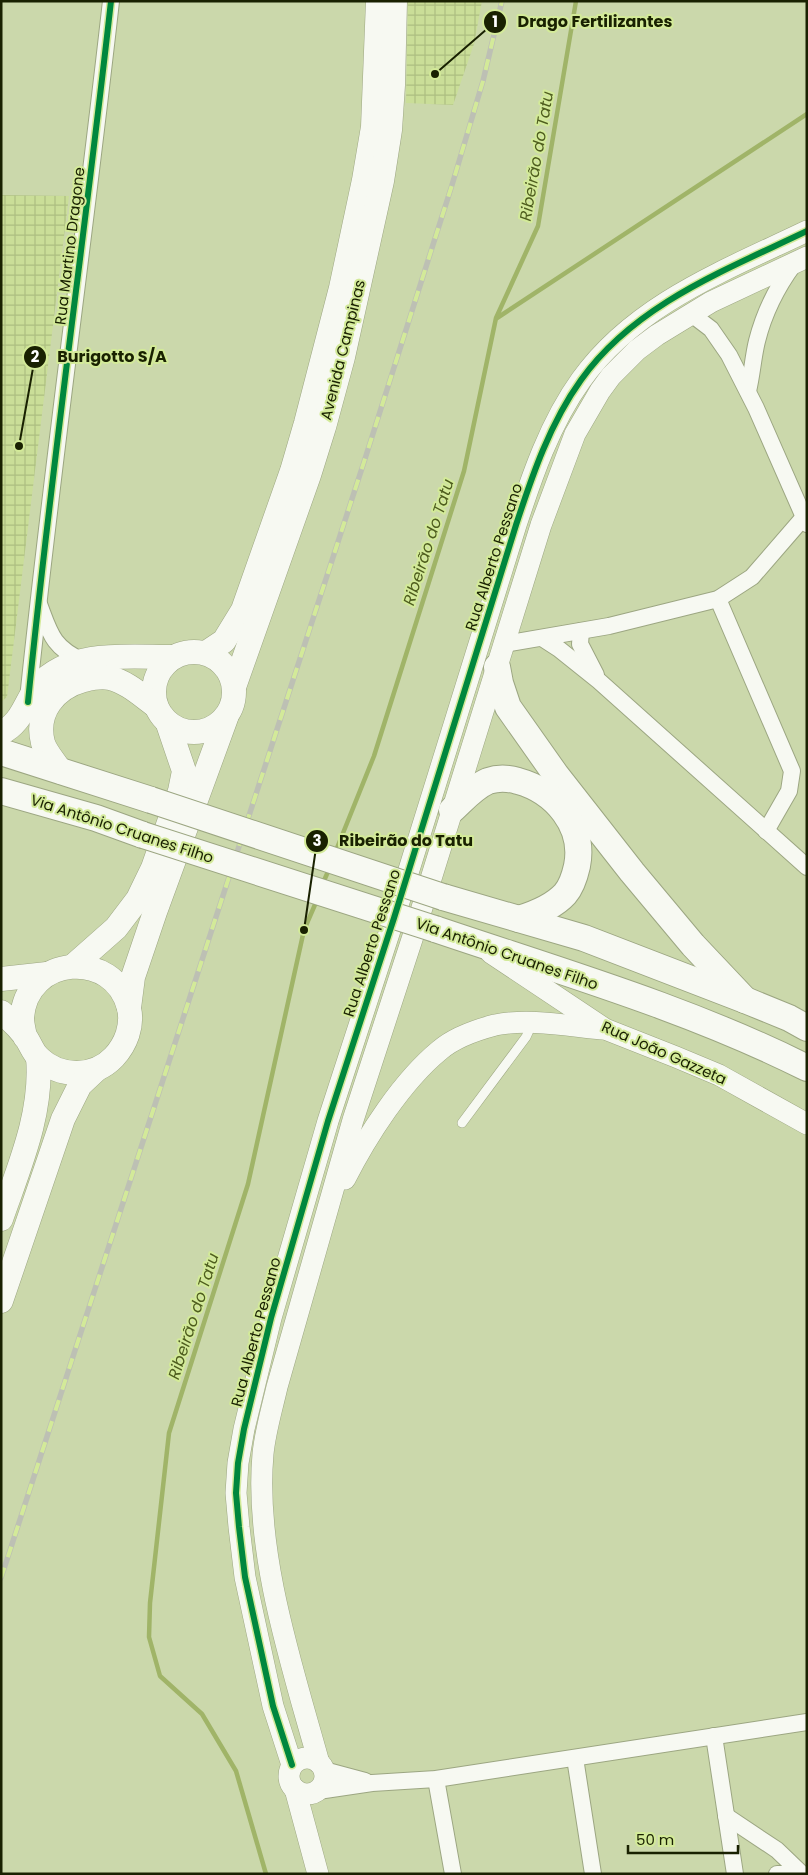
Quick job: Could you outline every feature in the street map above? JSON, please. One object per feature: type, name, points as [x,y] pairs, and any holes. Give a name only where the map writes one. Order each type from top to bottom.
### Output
[{"type":"main road","name":"Avenida Campinas","points":[[234,687],[300,473],[364,180],[372,127],[378,1]]},
{"type":"main road","name":"Avenida Campinas","points":[[206,653],[224,641],[243,610],[300,473],[324,427],[343,357],[382,182],[390,130],[395,1]]},
{"type":"main road","points":[[1,1301],[62,1119],[80,1085],[96,1070],[109,1062],[127,1038],[130,1023],[129,1008],[133,977],[226,718],[234,702],[234,687],[231,676],[225,666],[216,658],[206,653],[182,653],[173,657],[162,666],[156,679],[153,692],[184,771],[180,791],[153,868],[138,899],[116,928],[73,966]]},
{"type":"main road","points":[[501,655],[500,683],[508,707],[556,775],[632,872],[693,945],[745,1000]]},
{"type":"main road","name":"Rua Martino Dragone","points":[[1,734],[18,721],[39,686],[58,670],[83,661],[110,656],[173,657]]},
{"type":"main road","points":[[61,772],[43,744],[41,724],[45,710],[54,696],[67,686],[95,678],[111,678],[129,687],[182,731],[198,733],[213,728],[226,718]]},
{"type":"main road","points":[[1,752],[443,897],[584,938],[745,1000],[789,1018],[807,1028]]},
{"type":"main road","points":[[452,810],[483,784],[499,779],[510,779],[540,790],[552,798],[570,819],[575,830],[578,859],[573,880],[567,892],[549,906],[519,919]]},
{"type":"main road","name":"Via Antônio Cruanes Filho","points":[[1,791],[96,818],[143,835],[435,929],[690,1016],[807,1068]]},
{"type":"main road","points":[[25,1037],[22,1020],[25,1002],[34,986],[47,974],[59,968],[73,966],[92,968],[109,977],[122,991],[129,1008]]},
{"type":"main road","points":[[1,979],[47,974]]},
{"type":"main road","points":[[1,1012],[25,1037],[38,1057],[51,1067],[65,1072],[81,1073],[96,1070]]},
{"type":"main road","points":[[1,1219],[26,1145],[36,1108],[40,1075],[38,1057]]},
{"type":"street","name":"Rua Martino Dragone","points":[[28,702],[38,602],[92,171],[110,1]]},
{"type":"street","name":"Rua Alberto Pessano","points":[[292,1765],[273,1706],[245,1577],[238,1526],[236,1493],[238,1463],[244,1428],[271,1318],[328,1121],[394,918],[518,517],[552,430],[580,381],[607,349],[646,316],[673,298],[807,231]]},
{"type":"street","points":[[309,1791],[325,1781],[297,1685],[269,1561],[262,1483],[263,1454],[277,1387],[353,1120],[549,502],[568,450],[585,416],[600,391],[622,364],[657,335],[690,313],[801,259]]},
{"type":"street","points":[[748,391],[756,342],[761,326],[776,292],[801,259]]},
{"type":"street","points":[[501,655],[542,638],[609,626],[718,599],[752,577],[805,521],[748,391],[721,342],[711,329],[690,313]]},
{"type":"street","points":[[718,599],[792,771],[789,790],[766,831]]},
{"type":"street","name":"Rua Martino Dragone","points":[[38,602],[51,634],[59,647],[68,654],[83,661]]},
{"type":"street","points":[[581,631],[580,644],[599,681]]},
{"type":"street","points":[[542,638],[599,681],[807,867]]},
{"type":"street","name":"Rua João Gazzeta","points":[[476,943],[605,1029],[719,1076],[807,1124]]},
{"type":"street","points":[[326,1218],[372,1132],[392,1102],[420,1069],[440,1050],[458,1038],[497,1025],[532,1023],[605,1029]]},
{"type":"street","points":[[372,1783],[322,1766],[308,1758],[297,1761],[292,1765],[289,1778],[309,1791],[372,1783],[436,1779],[807,1722]]},
{"type":"street","points":[[714,1736],[735,1874]]},
{"type":"street","points":[[575,1758],[593,1874]]},
{"type":"street","points":[[436,1779],[453,1874]]},
{"type":"street","points":[[309,1791],[316,1865]]},
{"type":"street","points":[[726,1816],[777,1850],[802,1874]]},
{"type":"street","points":[[777,1874],[787,1874]]},
{"type":"lane","points":[[462,1123],[526,1037],[532,1023]]},
{"type":"shaded area","points":[[408,1],[482,1],[474,44],[453,105],[406,103]]},
{"type":"shaded area","points":[[1,195],[69,196],[7,697],[1,702]]},
{"type":"waterway","name":"Ribeirão do Tatu","points":[[335,853],[374,756],[464,471],[496,318],[538,226],[576,1]]},
{"type":"waterway","points":[[497,318],[807,114]]},
{"type":"waterway","name":"Ribeirão do Tatu","points":[[323,883],[330,867]]},
{"type":"waterway","name":"Ribeirão do Tatu","points":[[266,1874],[236,1771],[202,1714],[160,1676],[149,1637],[150,1603],[169,1433],[248,1184],[304,930],[317,900]]},
{"type":"railway","points":[[1,1578],[364,462],[452,185],[483,81],[502,1]]},
{"type":"cycle path","points":[[28,702],[47,527],[111,1]]},
{"type":"cycle path","points":[[292,1765],[273,1706],[245,1577],[236,1493],[238,1463],[244,1429],[271,1318],[328,1121],[394,918],[522,506],[535,469],[560,414],[581,380],[603,353],[628,330],[684,292],[714,275],[807,231]]},
{"type":"place","name":"Drago Fertilizantes","points":[[435,74]]},
{"type":"place","name":"Burigotto S/A","points":[[19,446]]},
{"type":"place","name":"Ribeirão do Tatu","points":[[304,930]]}]
